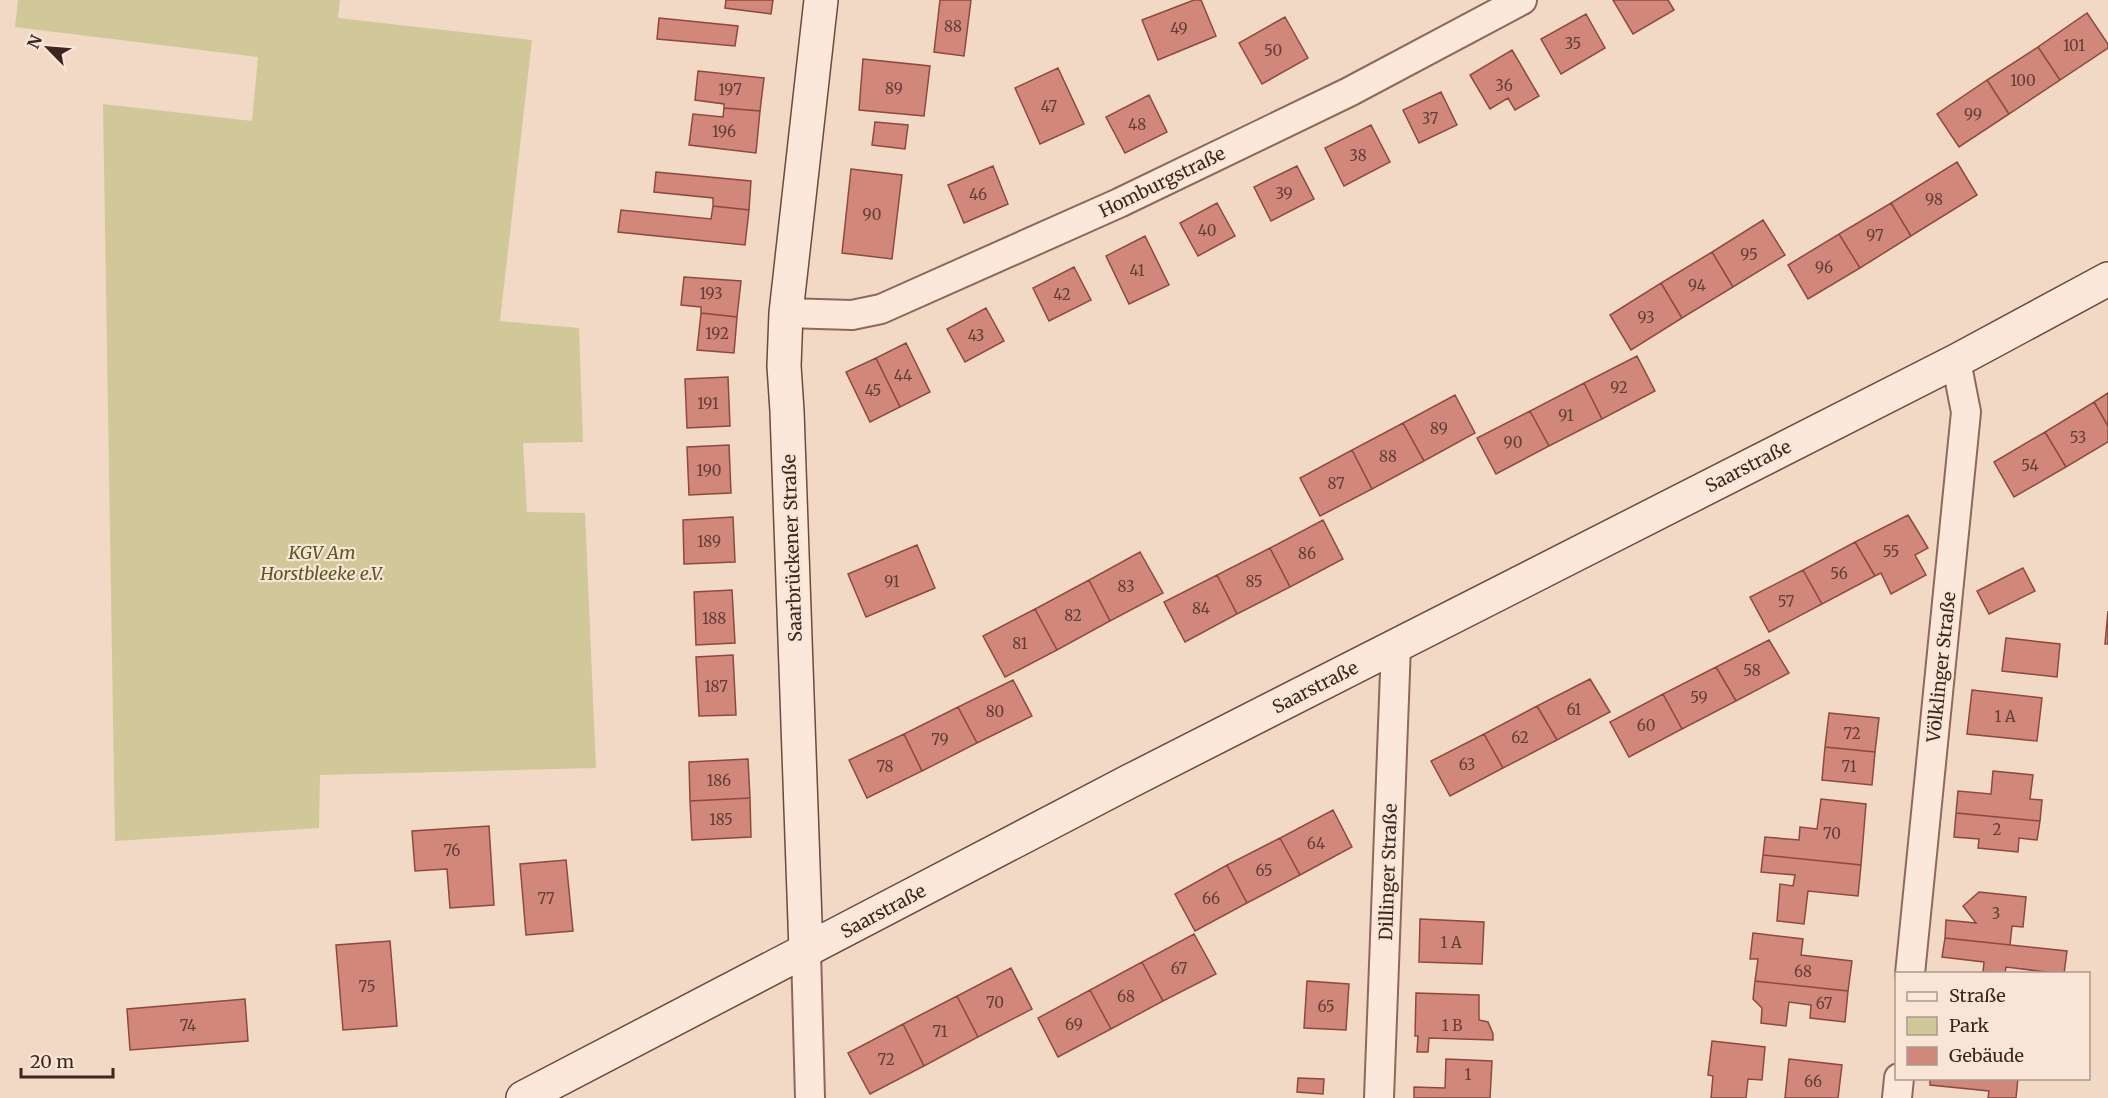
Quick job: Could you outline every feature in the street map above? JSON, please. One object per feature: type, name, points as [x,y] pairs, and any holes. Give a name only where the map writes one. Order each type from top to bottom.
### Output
[{"type":"street","name":"Saarbrückener Straße","points":[[810,1098],[787,411],[783,366],[786,313],[821,0]]},
{"type":"street","name":"Homburgstraße","points":[[786,313],[852,315],[881,309],[1140,193],[1349,92],[1522,0]]},
{"type":"street","name":"Saarstraße","points":[[523,1098],[1130,781],[1956,360],[2108,279]]},
{"type":"street","name":"Völklinger Straße","points":[[1910,972],[1966,412],[1956,360]]},
{"type":"street","name":"Dillinger Straße","points":[[1379,1098],[1396,645]]},
{"type":"street","points":[[1897,1098],[1899,1080]]},
{"type":"green space","name":"KGV Am Horstbleeke e.V.","points":[[18,0],[340,0],[338,18],[532,40],[500,321],[579,328],[583,442],[523,443],[527,512],[585,513],[596,768],[320,775],[319,828],[115,841],[103,104],[252,121],[258,57],[15,27]]},
{"type":"building","points":[[726,0],[773,0],[771,14],[725,8]]},
{"type":"building","points":[[940,0],[971,0],[964,56],[934,52]]},
{"type":"building","points":[[1194,0],[1201,0],[1216,36],[1158,60],[1142,20]]},
{"type":"building","points":[[1613,0],[1668,0],[1674,10],[1633,34]]},
{"type":"building","points":[[2087,13],[2108,44],[2108,48],[2060,80],[2038,47]]},
{"type":"building","points":[[1586,14],[1605,48],[1561,74],[1541,39]]},
{"type":"building","points":[[1285,17],[1308,58],[1262,84],[1239,43]]},
{"type":"building","points":[[659,18],[738,26],[735,46],[657,39]]},
{"type":"building","points":[[2038,47],[2060,80],[2009,114],[1987,80]]},
{"type":"building","points":[[1512,50],[1539,96],[1515,110],[1508,98],[1490,109],[1470,75]]},
{"type":"building","points":[[863,59],[930,66],[924,116],[859,110]]},
{"type":"building","points":[[1058,68],[1084,124],[1040,144],[1015,88]]},
{"type":"building","points":[[698,71],[764,78],[760,111],[724,108],[724,104],[695,100]]},
{"type":"building","points":[[1987,80],[2009,114],[1959,147],[1937,114]]},
{"type":"building","points":[[1441,92],[1457,125],[1419,143],[1403,110]]},
{"type":"building","points":[[1149,95],[1167,132],[1125,153],[1106,117]]},
{"type":"building","points":[[724,108],[760,111],[756,153],[689,145],[693,114],[723,117]]},
{"type":"building","points":[[875,122],[908,125],[905,149],[872,145]]},
{"type":"building","points":[[1371,125],[1390,162],[1344,186],[1325,148]]},
{"type":"building","points":[[1957,162],[1977,195],[1911,236],[1891,203]]},
{"type":"building","points":[[993,166],[1008,204],[964,223],[948,185]]},
{"type":"building","points":[[1297,166],[1314,199],[1271,221],[1254,187]]},
{"type":"building","points":[[851,169],[902,175],[892,259],[842,253]]},
{"type":"building","points":[[656,172],[751,181],[749,210],[713,206],[713,198],[654,192]]},
{"type":"building","points":[[1217,203],[1235,236],[1198,256],[1180,223]]},
{"type":"building","points":[[1891,203],[1911,236],[1860,268],[1839,234]]},
{"type":"building","points":[[713,206],[749,210],[745,245],[618,232],[621,210],[711,219]]},
{"type":"building","points":[[1763,220],[1785,255],[1733,287],[1712,252]]},
{"type":"building","points":[[1839,234],[1860,268],[1808,299],[1788,265]]},
{"type":"building","points":[[1145,236],[1169,285],[1129,304],[1106,256]]},
{"type":"building","points":[[1712,252],[1733,287],[1682,318],[1661,283]]},
{"type":"building","points":[[1074,267],[1091,300],[1049,321],[1033,288]]},
{"type":"building","points":[[684,277],[741,281],[737,317],[701,313],[701,307],[681,305]]},
{"type":"building","points":[[1661,283],[1682,318],[1631,350],[1610,315]]},
{"type":"building","points":[[986,308],[1004,341],[965,362],[947,329]]},
{"type":"building","points":[[701,313],[737,317],[734,353],[697,350]]},
{"type":"building","points":[[906,343],[930,392],[900,407],[876,358]]},
{"type":"building","points":[[1637,356],[1655,391],[1602,419],[1584,383]]},
{"type":"building","points":[[876,358],[900,407],[870,422],[846,372]]},
{"type":"building","points":[[728,377],[730,426],[687,428],[685,379]]},
{"type":"building","points":[[1584,383],[1602,419],[1549,446],[1530,411]]},
{"type":"building","points":[[2108,393],[2108,426],[2094,402]]},
{"type":"building","points":[[1455,395],[1475,433],[1424,461],[1403,423]]},
{"type":"building","points":[[2094,402],[2108,426],[2108,442],[2066,467],[2045,432]]},
{"type":"building","points":[[1530,411],[1549,446],[1496,474],[1477,438]]},
{"type":"building","points":[[1403,423],[1424,461],[1372,489],[1352,450]]},
{"type":"building","points":[[2045,432],[2066,467],[2014,497],[1994,462]]},
{"type":"building","points":[[729,445],[731,493],[689,495],[687,447]]},
{"type":"building","points":[[1352,450],[1372,489],[1320,516],[1300,478]]},
{"type":"building","points":[[1908,515],[1928,548],[1915,555],[1926,575],[1891,594],[1881,573],[1875,576],[1855,542]]},
{"type":"building","points":[[733,517],[735,562],[684,564],[683,520]]},
{"type":"building","points":[[1323,520],[1343,559],[1290,587],[1270,548]]},
{"type":"building","points":[[1855,542],[1875,576],[1822,604],[1803,570]]},
{"type":"building","points":[[917,545],[935,588],[866,617],[848,574]]},
{"type":"building","points":[[1270,548],[1290,587],[1237,614],[1217,575]]},
{"type":"building","points":[[1140,552],[1163,593],[1110,621],[1089,580]]},
{"type":"building","points":[[2023,568],[2035,591],[1989,614],[1977,591]]},
{"type":"building","points":[[1803,570],[1822,604],[1769,632],[1750,597]]},
{"type":"building","points":[[1217,575],[1237,614],[1185,642],[1164,602]]},
{"type":"building","points":[[1089,580],[1110,621],[1057,650],[1035,609]]},
{"type":"building","points":[[732,590],[735,643],[696,645],[694,592]]},
{"type":"building","points":[[1035,609],[1057,650],[1005,677],[983,636]]},
{"type":"building","points":[[2108,611],[2108,644],[2105,644]]},
{"type":"building","points":[[2006,638],[2060,644],[2057,677],[2002,671]]},
{"type":"building","points":[[1769,640],[1789,673],[1736,701],[1716,667]]},
{"type":"building","points":[[733,655],[736,715],[699,716],[696,657]]},
{"type":"building","points":[[1716,667],[1736,701],[1682,729],[1663,694]]},
{"type":"building","points":[[1590,679],[1610,712],[1557,740],[1537,706]]},
{"type":"building","points":[[1013,680],[1032,716],[977,743],[958,707]]},
{"type":"building","points":[[1972,690],[2042,698],[2037,741],[1967,734]]},
{"type":"building","points":[[1663,694],[1682,729],[1629,757],[1610,722]]},
{"type":"building","points":[[1537,706],[1557,740],[1503,768],[1484,734]]},
{"type":"building","points":[[958,707],[977,743],[922,771],[904,734]]},
{"type":"building","points":[[1829,713],[1879,718],[1875,752],[1825,747]]},
{"type":"building","points":[[904,734],[922,771],[867,798],[849,760]]},
{"type":"building","points":[[1484,734],[1503,768],[1450,796],[1431,761]]},
{"type":"building","points":[[1825,747],[1875,752],[1872,785],[1822,780]]},
{"type":"building","points":[[748,759],[750,798],[690,801],[689,762]]},
{"type":"building","points":[[1993,771],[2033,775],[2030,799],[2042,800],[2040,821],[1956,813],[1958,791],[1991,794]]},
{"type":"building","points":[[750,798],[751,837],[692,840],[690,801]]},
{"type":"building","points":[[1821,799],[1866,804],[1861,865],[1763,855],[1765,837],[1799,840],[1800,827],[1817,829]]},
{"type":"building","points":[[1333,810],[1352,847],[1300,875],[1280,838]]},
{"type":"building","points":[[1956,813],[2040,821],[2037,840],[2019,838],[2018,852],[1978,848],[1979,839],[1954,837]]},
{"type":"building","points":[[489,826],[494,905],[450,908],[447,869],[415,871],[412,831]]},
{"type":"building","points":[[1280,838],[1300,875],[1247,903],[1227,865]]},
{"type":"building","points":[[1763,855],[1861,865],[1858,896],[1808,891],[1804,924],[1777,921],[1780,884],[1793,886],[1795,875],[1761,872]]},
{"type":"building","points":[[566,860],[573,931],[526,935],[520,864]]},
{"type":"building","points":[[1227,865],[1247,903],[1195,931],[1175,894]]},
{"type":"building","points":[[1979,892],[2026,897],[2023,927],[2012,926],[2010,945],[1945,938],[1946,920],[1976,923],[1963,906]]},
{"type":"building","points":[[1420,919],[1484,922],[1482,964],[1419,962]]},
{"type":"building","points":[[1753,933],[1803,939],[1801,955],[1852,961],[1848,991],[1755,981],[1758,959],[1750,959]]},
{"type":"building","points":[[1194,934],[1216,974],[1163,1001],[1142,962]]},
{"type":"building","points":[[1945,938],[2067,951],[2064,972],[2006,967],[2005,972],[1983,972],[1984,962],[1942,957]]},
{"type":"building","points":[[390,941],[397,1026],[343,1030],[336,945]]},
{"type":"building","points":[[1142,962],[1163,1001],[1111,1029],[1090,990]]},
{"type":"building","points":[[1011,968],[1032,1009],[978,1037],[957,996]]},
{"type":"building","points":[[1307,981],[1349,984],[1346,1030],[1304,1028]]},
{"type":"building","points":[[1755,981],[1848,991],[1845,1022],[1810,1018],[1811,1005],[1789,1002],[1786,1026],[1761,1023],[1762,1008],[1753,999]]},
{"type":"building","points":[[1090,990],[1111,1029],[1058,1057],[1038,1018]]},
{"type":"building","points":[[1416,993],[1479,995],[1479,1020],[1488,1022],[1493,1040],[1429,1038],[1428,1052],[1417,1052]]},
{"type":"building","points":[[957,996],[978,1037],[924,1066],[903,1024]]},
{"type":"building","points":[[245,999],[248,1041],[130,1050],[127,1009]]},
{"type":"building","points":[[903,1024],[924,1066],[870,1094],[848,1053]]},
{"type":"building","points":[[1712,1041],[1765,1047],[1762,1080],[1748,1079],[1746,1098],[1711,1098],[1713,1076],[1708,1075]]},
{"type":"building","points":[[1446,1059],[1492,1061],[1490,1098],[1414,1098],[1414,1087],[1445,1088]]},
{"type":"building","points":[[1789,1059],[1842,1065],[1838,1098],[1785,1098]]},
{"type":"building","points":[[1298,1078],[1324,1079],[1323,1094],[1297,1092]]},
{"type":"building","points":[[1930,1080],[2018,1080],[2016,1098],[1988,1098],[1989,1091],[1930,1085]]}]
